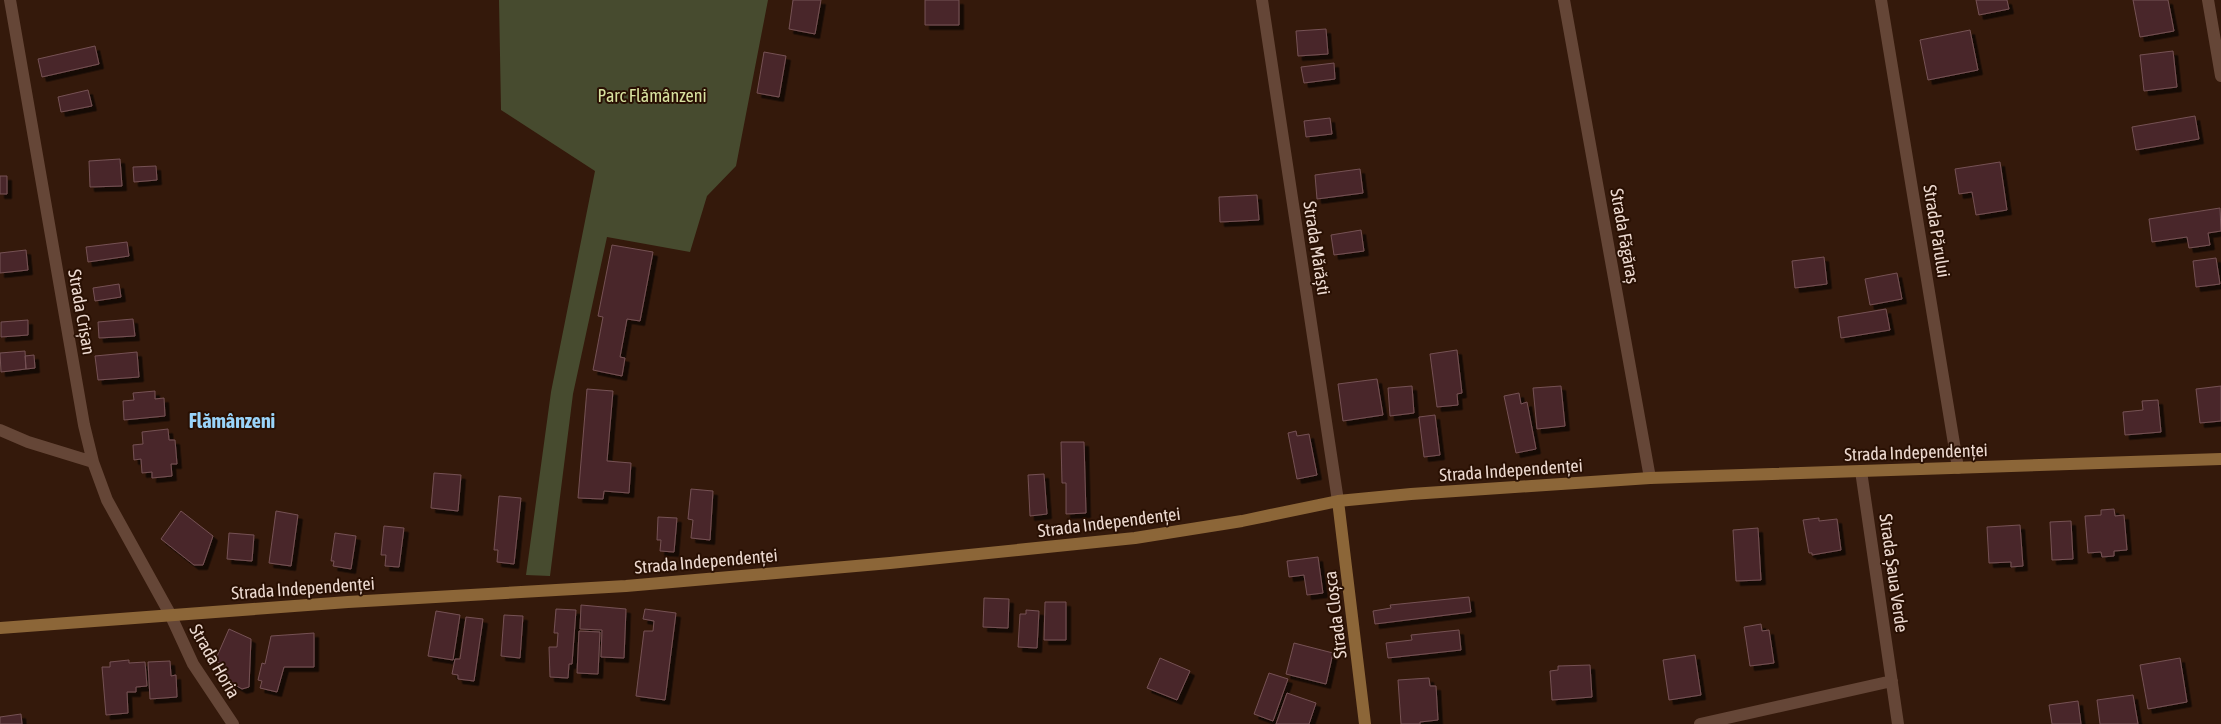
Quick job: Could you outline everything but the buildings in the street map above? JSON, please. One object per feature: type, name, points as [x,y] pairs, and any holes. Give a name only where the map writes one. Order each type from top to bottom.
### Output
[{"type":"street","name":"Strada Crișan","points":[[10,0],[92,462],[107,500],[170,614]]},
{"type":"street","name":"Strada Mărăști","points":[[1262,0],[1338,501]]},
{"type":"street","name":"Strada Făgăraș","points":[[1564,0],[1650,478]]},
{"type":"street","name":"Strada Părului","points":[[1881,0],[1958,468]]},
{"type":"street","points":[[2208,0],[2221,76]]},
{"type":"street","points":[[0,430],[92,462]]},
{"type":"street","name":"Strada Independenței","points":[[0,628],[170,614],[626,586],[890,563],[1135,538],[1242,521],[1338,501],[1412,494],[1650,478],[2221,459]]},
{"type":"street","name":"Strada Șaua Verde","points":[[1861,471],[1898,724]]},
{"type":"street","name":"Strada Cloșca","points":[[1338,501],[1365,724]]},
{"type":"street","name":"Strada Horia","points":[[170,614],[193,664],[233,724]]},
{"type":"street","points":[[1700,724],[1892,681]]},
{"type":"green space","name":"Parc Flămânzeni","points":[[499,0],[768,0],[736,166],[707,196],[690,252],[607,237],[573,394],[550,576],[526,575],[551,392],[595,171],[501,110]]},
{"type":"district","name":"Flămânzeni","points":[[232,420]]}]
